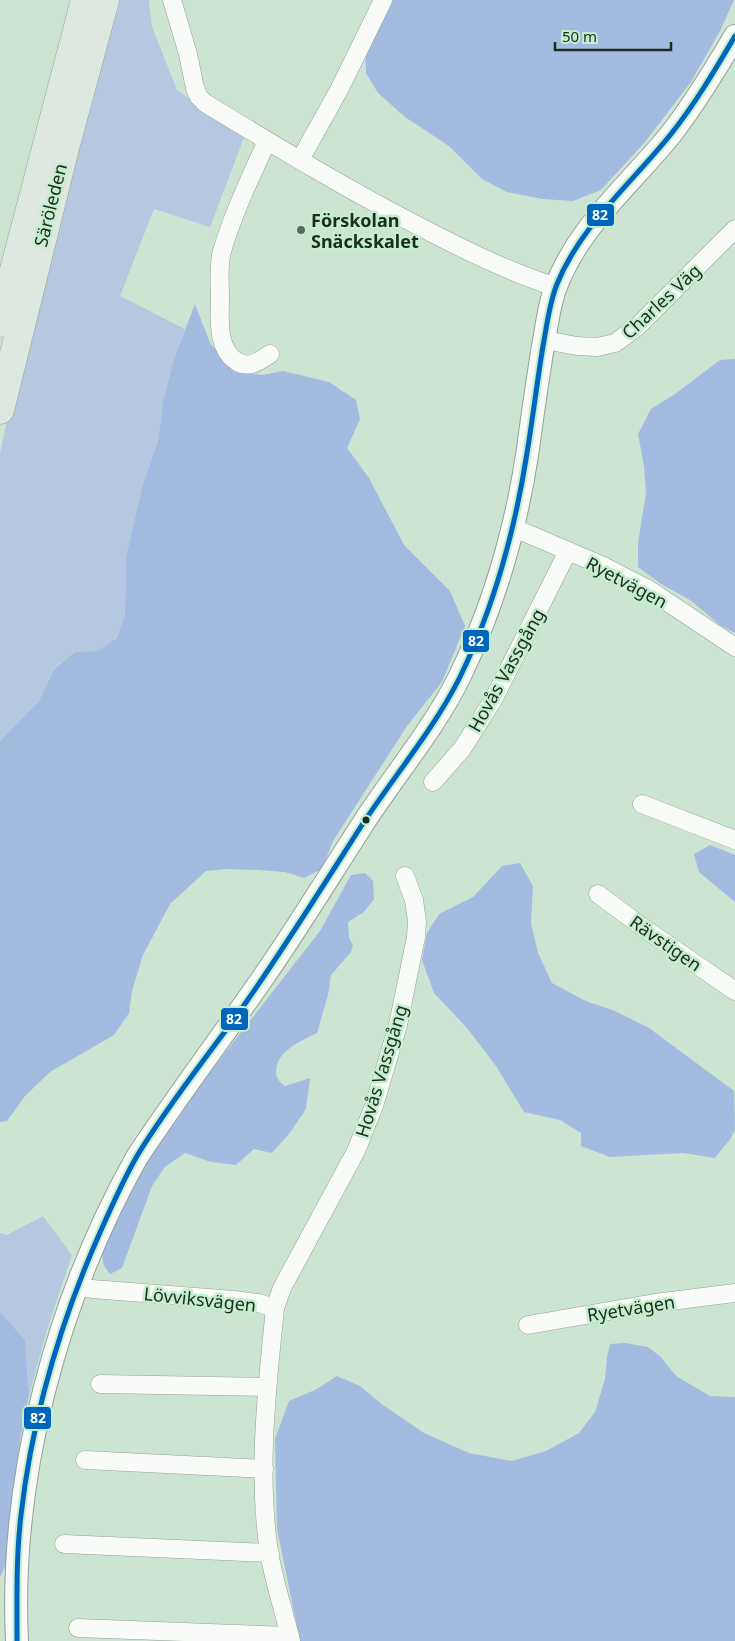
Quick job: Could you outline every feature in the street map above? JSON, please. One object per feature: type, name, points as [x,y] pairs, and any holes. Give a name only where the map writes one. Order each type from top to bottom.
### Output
[{"type":"main road","name":"Säröleden","points":[[0,323],[85,0]]},
{"type":"main road","name":"Säröleden","points":[[0,410],[64,152],[106,0]]},
{"type":"street","points":[[172,0],[199,97],[267,141],[385,210],[465,250],[532,279],[556,287]]},
{"type":"street","points":[[300,160],[340,88],[383,0]]},
{"type":"street","points":[[17,1641],[15,1602],[20,1525],[40,1404],[76,1286],[94,1241],[136,1157],[262,980],[366,820],[440,712],[471,654],[503,568],[513,528],[526,463],[544,340],[556,287],[568,260],[586,232],[608,203],[671,134],[708,81],[735,36]]},
{"type":"street","points":[[267,141],[255,166],[222,254],[220,322],[222,343],[229,356],[241,364],[252,365],[270,354]]},
{"type":"street","name":"Charles Väg","points":[[544,340],[577,346],[597,347],[615,343],[638,326],[735,229]]},
{"type":"street","name":"Ryetvägen","points":[[513,528],[603,566],[648,590],[735,647]]},
{"type":"street","name":"Hovås Vassgång","points":[[433,782],[462,749],[493,700],[568,551]]},
{"type":"street","points":[[642,804],[735,840]]},
{"type":"street","name":"Hovås Vassgång","points":[[275,1308],[287,1280],[356,1151],[379,1089],[398,1025],[416,937],[416,909],[406,876]]},
{"type":"street","name":"Rävstigen","points":[[598,894],[735,992]]},
{"type":"street","name":"Lövviksvägen","points":[[76,1286],[92,1290],[234,1300],[275,1308],[267,1387],[264,1469],[265,1513],[270,1553],[291,1638],[78,1628]]},
{"type":"street","name":"Ryetvägen","points":[[528,1325],[654,1304],[735,1293]]},
{"type":"street","points":[[100,1384],[267,1387]]},
{"type":"street","points":[[85,1460],[264,1469]]},
{"type":"street","points":[[64,1544],[270,1553]]},
{"type":"shaded area","points":[[115,0],[149,0],[152,27],[177,90],[245,135],[210,227],[154,209],[120,296],[185,329],[174,359],[163,402],[158,441],[142,487],[126,557],[125,614],[117,638],[98,651],[75,652],[54,668],[39,701],[0,741],[0,453],[54,204]]},
{"type":"shaded area","points":[[393,0],[734,0],[720,31],[691,82],[645,142],[601,190],[573,201],[543,199],[507,192],[482,179],[449,146],[405,117],[378,93],[366,73],[365,45]]},
{"type":"shaded area","points":[[195,304],[210,343],[235,372],[262,375],[283,371],[329,382],[356,400],[360,419],[347,448],[369,478],[404,545],[450,591],[465,626],[442,682],[407,726],[333,841],[322,869],[304,878],[285,872],[258,870],[227,869],[206,871],[170,904],[143,955],[132,991],[129,1013],[114,1035],[50,1072],[25,1096],[7,1121],[0,1122],[0,741],[39,701],[54,669],[75,652],[98,651],[117,638],[125,614],[126,557],[142,487],[158,441],[163,402],[174,359]]},
{"type":"shaded area","points":[[735,359],[735,633],[720,625],[690,600],[661,584],[638,567],[638,543],[646,493],[644,466],[638,434],[651,409],[675,394],[720,360]]},
{"type":"shaded area","points":[[710,845],[735,855],[735,902],[699,872],[694,854]]},
{"type":"shaded area","points":[[520,863],[533,886],[531,923],[538,953],[552,983],[586,1001],[615,1011],[649,1028],[734,1091],[735,1129],[731,1138],[715,1158],[683,1153],[610,1157],[581,1146],[581,1133],[560,1120],[524,1112],[496,1066],[467,1028],[434,993],[422,960],[427,933],[439,914],[473,897],[502,866]]},
{"type":"shaded area","points":[[365,873],[373,881],[374,899],[364,912],[348,922],[349,938],[353,945],[351,952],[331,975],[328,995],[317,1033],[291,1047],[277,1064],[276,1075],[285,1086],[310,1078],[306,1109],[289,1134],[272,1153],[254,1149],[236,1165],[211,1162],[185,1153],[165,1167],[152,1186],[122,1268],[110,1274],[104,1266],[102,1254],[118,1212],[147,1158],[178,1113],[320,931],[351,875]]},
{"type":"shaded area","points":[[43,1216],[72,1255],[47,1330],[29,1396],[25,1340],[0,1312],[0,1233],[7,1235]]},
{"type":"shaded area","points":[[0,1312],[25,1340],[29,1396],[21,1434],[8,1560],[0,1577]]},
{"type":"shaded area","points":[[625,1343],[648,1347],[661,1357],[676,1376],[710,1396],[735,1397],[735,1641],[300,1641],[277,1529],[275,1439],[289,1401],[317,1389],[337,1376],[360,1386],[383,1405],[424,1433],[469,1453],[512,1461],[546,1451],[579,1433],[595,1412],[605,1379],[610,1344]]},
{"type":"transit line","name":"82","points":[[17,1641],[19,1531],[32,1444],[59,1339],[71,1304],[107,1217],[121,1186],[149,1136],[262,980],[360,828],[438,716],[460,677],[483,623],[502,568],[522,482],[548,315],[557,284],[567,263],[593,224],[680,123],[735,36]]},
{"type":"place","name":"Förskolan Snäckskalet","points":[[301,230]]}]
